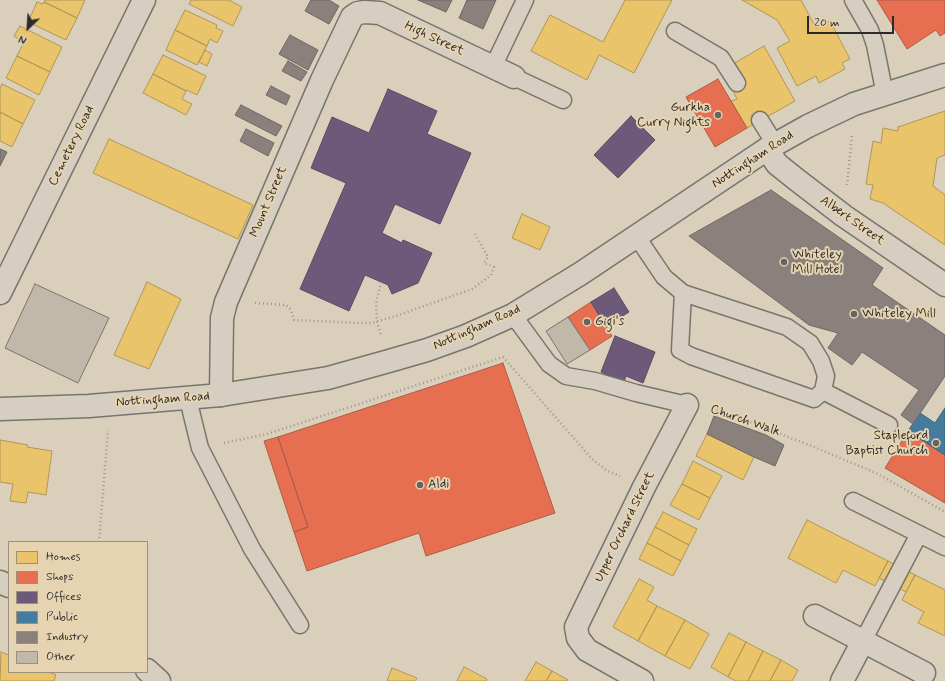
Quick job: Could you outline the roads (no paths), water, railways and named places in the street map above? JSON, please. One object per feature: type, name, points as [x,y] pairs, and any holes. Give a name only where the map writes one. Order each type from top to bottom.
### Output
[{"type":"street","name":"Cemetery Road","points":[[1,290],[144,0]]},
{"type":"street","name":"High Street","points":[[352,17],[358,13],[380,13],[514,77]]},
{"type":"street","name":"Mount Street","points":[[221,395],[222,318],[230,293],[322,80],[352,17]]},
{"type":"street","name":"Nottingham Road","points":[[0,409],[110,404],[221,395],[328,378],[389,362],[466,336],[512,315],[580,274],[771,146],[854,104],[945,75]]},
{"type":"street","name":"Albert Street","points":[[771,146],[778,164],[844,216],[945,285]]},
{"type":"street","name":"Upper Orchard Street","points":[[642,681],[587,650],[578,638],[576,627],[644,487],[686,405]]},
{"type":"street","points":[[815,616],[924,673]]},
{"type":"street","points":[[842,681],[863,641]]},
{"type":"street","points":[[148,671],[159,681]]},
{"type":"lane","points":[[493,67],[525,0]]},
{"type":"lane","points":[[853,0],[870,30],[875,44],[885,95]]},
{"type":"lane","points":[[675,31],[721,58],[737,83]]},
{"type":"lane","points":[[514,77],[563,100]]},
{"type":"lane","points":[[760,120],[771,146]]},
{"type":"lane","points":[[637,237],[664,277],[683,293],[788,327],[810,343],[821,361],[826,376],[823,391],[814,399],[691,356],[680,350],[683,293]]},
{"type":"lane","points":[[512,315],[549,364],[566,376],[595,381],[686,405]]},
{"type":"lane","points":[[823,391],[889,425]]},
{"type":"lane","points":[[188,398],[200,448],[252,549],[300,626]]},
{"type":"lane","points":[[852,500],[945,547]]},
{"type":"lane","points":[[863,641],[919,534]]},
{"type":"place","name":"Gurkha Curry Nights","points":[[718,115]]},
{"type":"place","name":"Whiteley Mill Hotel","points":[[784,262]]},
{"type":"place","name":"Whiteley Mill","points":[[854,314]]},
{"type":"place","name":"Gigi's","points":[[587,322]]},
{"type":"place","name":"Stapleford Baptist Church","points":[[936,443]]},
{"type":"place","name":"Aldi","points":[[420,485]]}]
